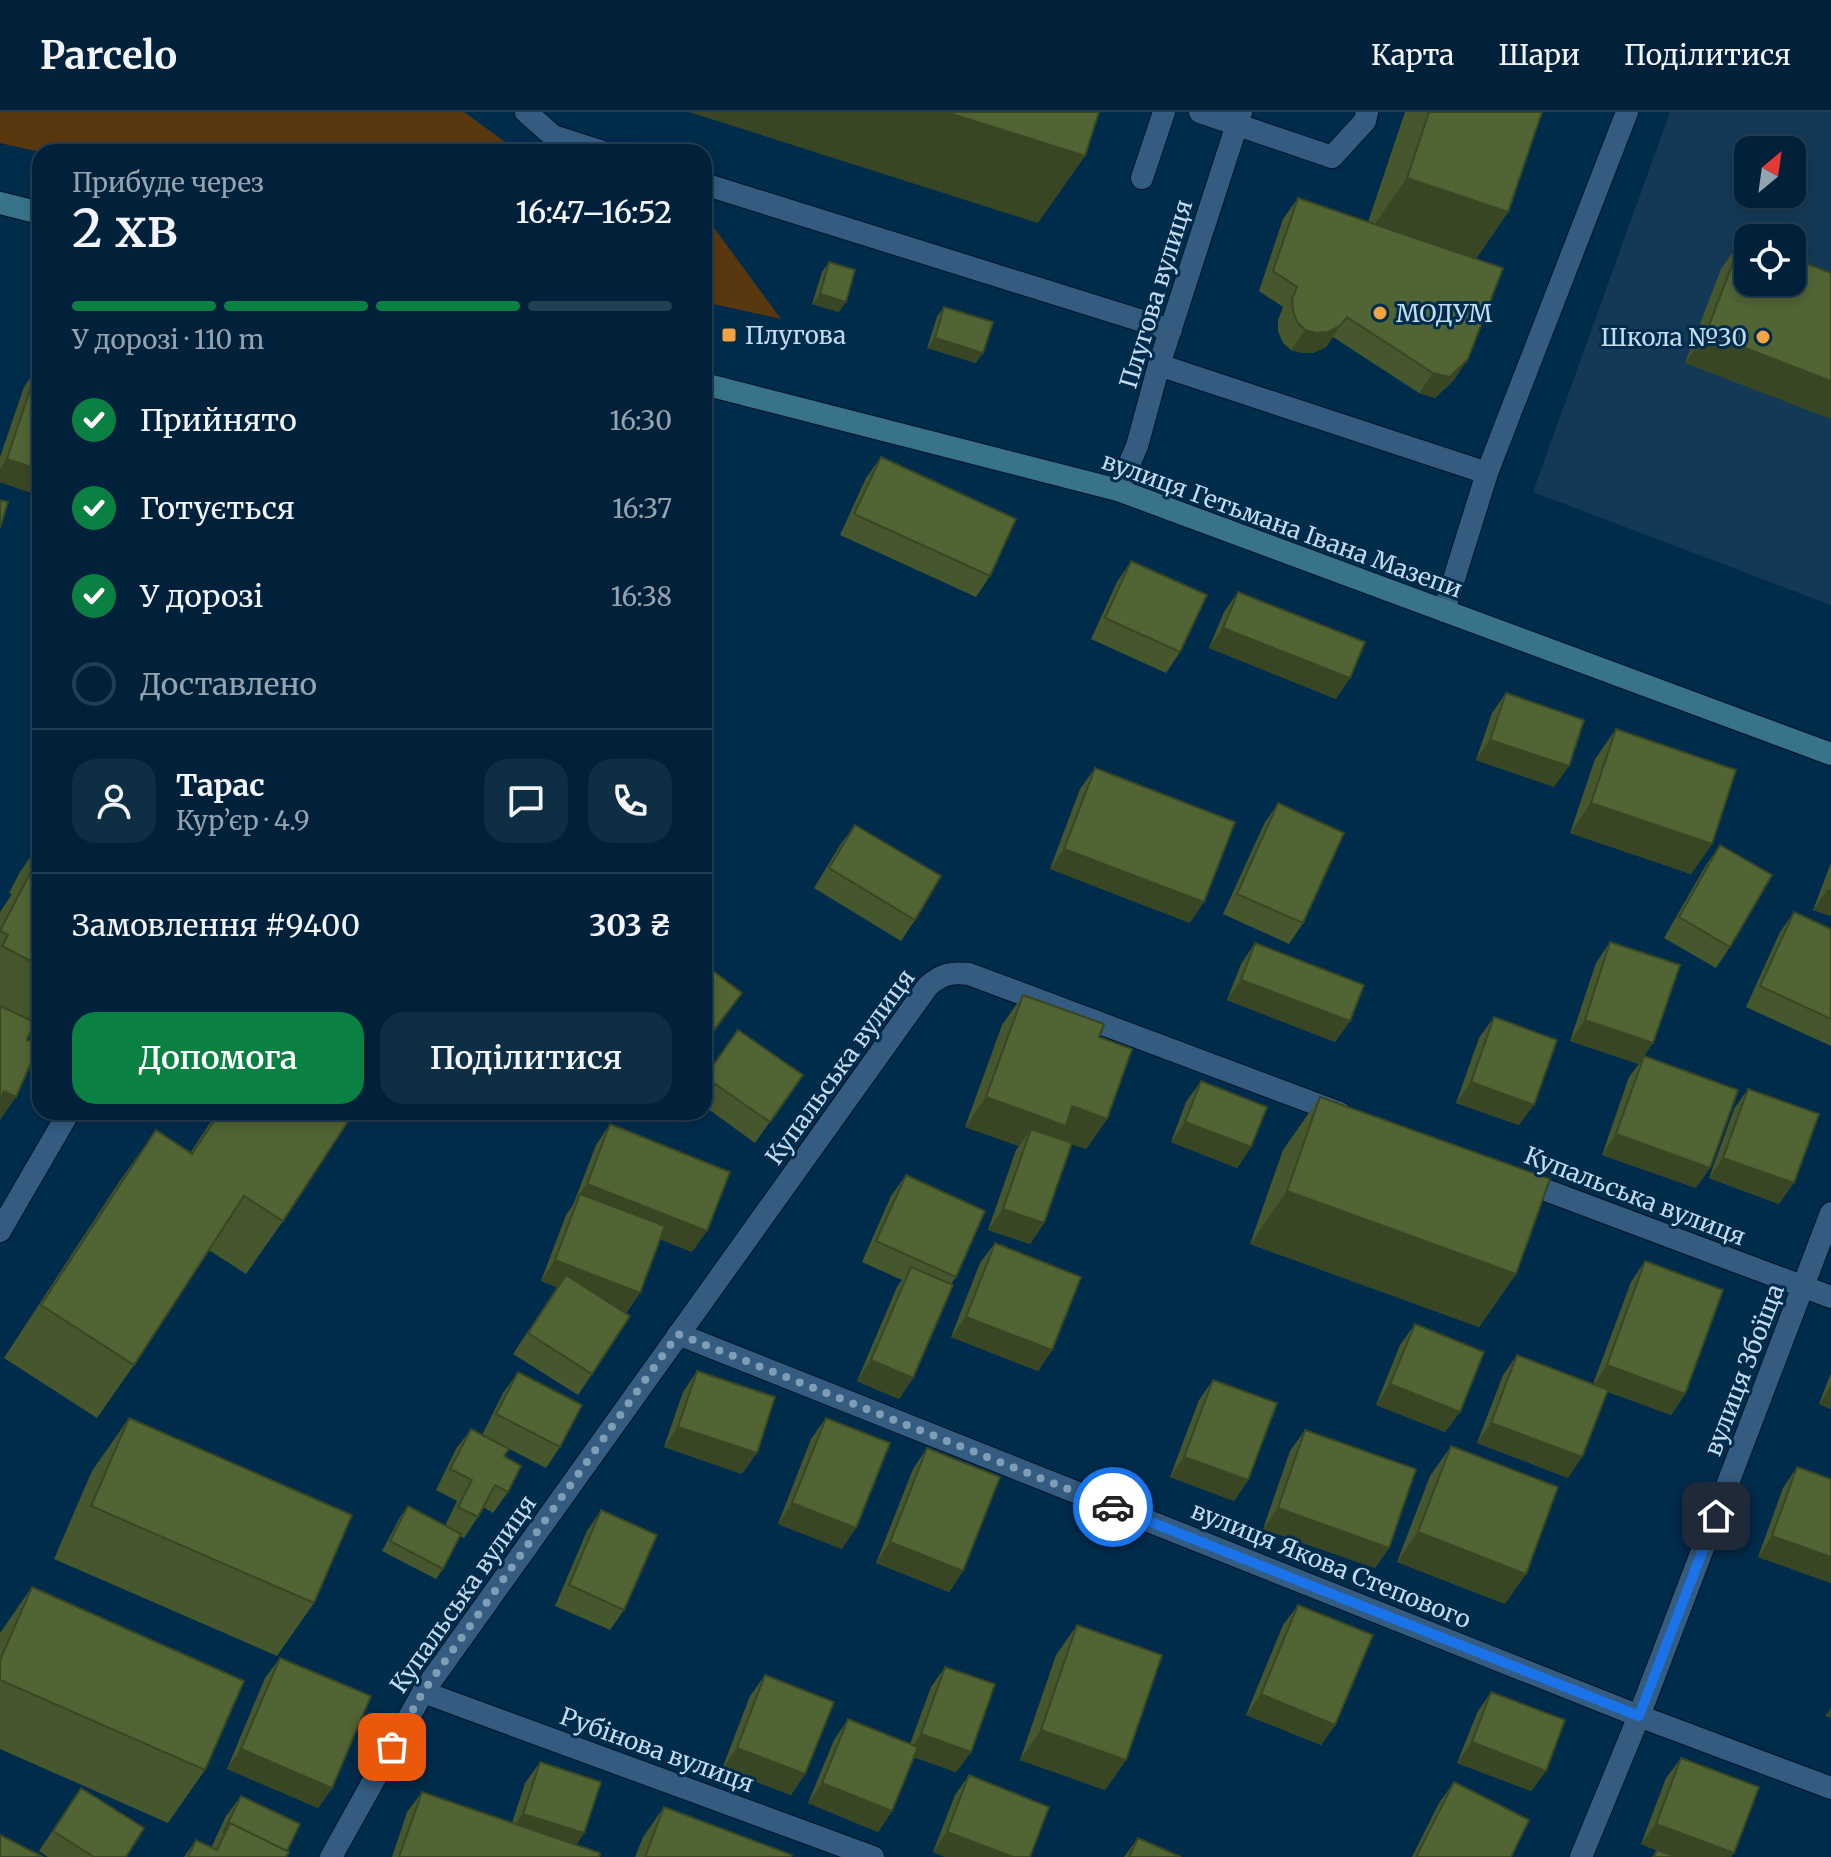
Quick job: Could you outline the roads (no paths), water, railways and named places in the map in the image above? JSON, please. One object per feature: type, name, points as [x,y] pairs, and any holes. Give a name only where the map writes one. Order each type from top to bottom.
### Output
[{"type":"main road","points":[[0,203],[32,211]]},
{"type":"main road","name":"вулиця Гетьмана Івана Мазепи","points":[[712,386],[1118,490],[1831,754]]},
{"type":"street","points":[[526,112],[553,136],[578,144]]},
{"type":"street","points":[[1142,178],[1164,112]]},
{"type":"street","points":[[1200,112],[1239,118],[1332,157],[1365,121],[1367,112]]},
{"type":"street","points":[[1444,611],[1487,473],[1627,112]]},
{"type":"street","name":"Плугова вулиця","points":[[1118,490],[1137,446],[1159,365],[1239,118]]},
{"type":"street","points":[[712,187],[1171,330]]},
{"type":"street","points":[[1159,365],[1487,473]]},
{"type":"street","name":"Купальська вулиця","points":[[331,1857],[423,1692],[928,986],[939,976],[954,972],[969,974],[1356,1119]]},
{"type":"street","points":[[0,1231],[64,1120]]},
{"type":"street","name":"Купальська вулиця","points":[[1505,1175],[1831,1297]]},
{"type":"street","name":"вулиця Збоїща","points":[[1581,1857],[1639,1716],[1831,1213]]},
{"type":"street","name":"вулиця Якова Степового","points":[[678,1334],[1639,1716],[1831,1788]]},
{"type":"street","name":"Рубінова вулиця","points":[[423,1692],[873,1857]]},
{"type":"place","name":"МОДУМ","points":[[1380,313]]},
{"type":"place","name":"Плугова","points":[[729,335]]},
{"type":"place","name":"Школа №30","points":[[1763,337]]}]
